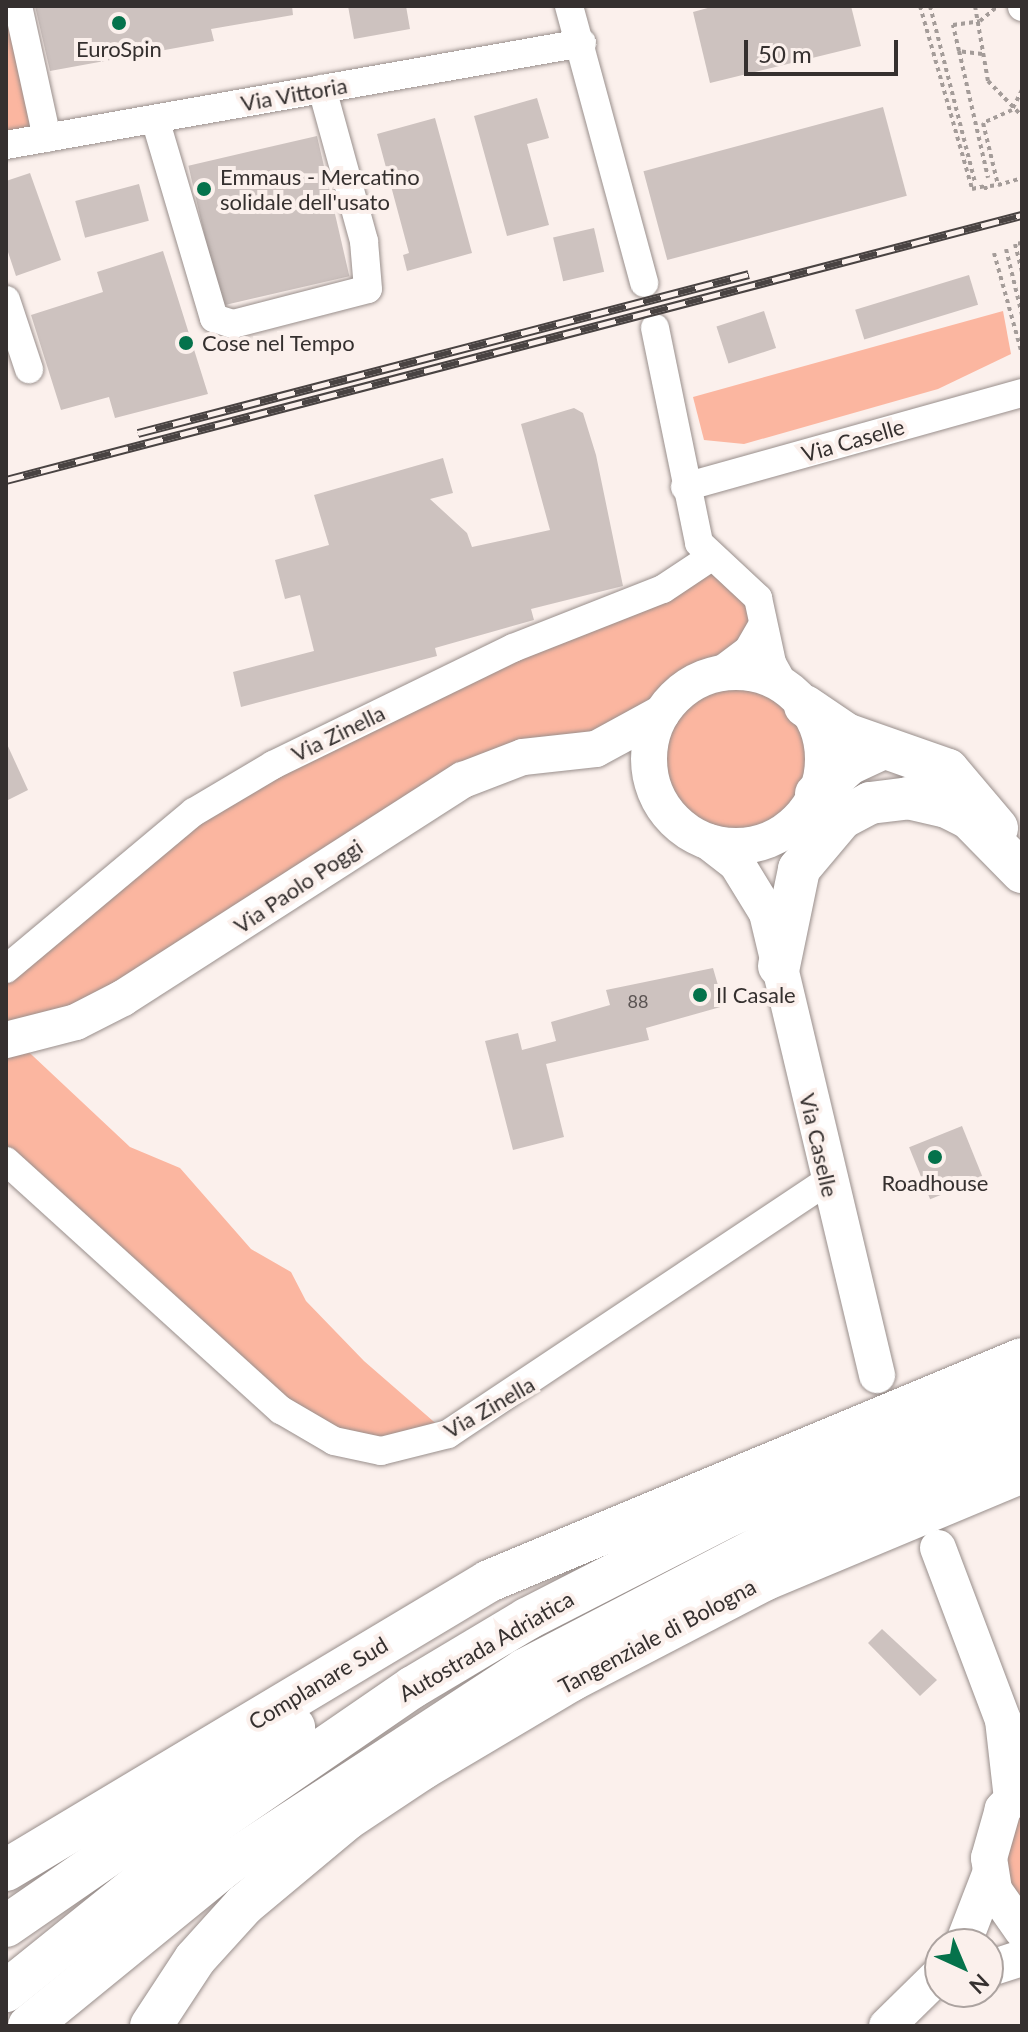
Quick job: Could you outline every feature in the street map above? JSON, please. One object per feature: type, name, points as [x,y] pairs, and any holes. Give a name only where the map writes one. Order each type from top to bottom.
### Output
[{"type":"highway","points":[[796,697],[884,748],[922,755],[968,787],[1022,871]]},
{"type":"highway","points":[[816,794],[849,764],[884,748]]},
{"type":"highway","points":[[779,966],[799,869],[834,826],[870,803],[908,798],[947,807],[969,818],[1022,871]]},
{"type":"highway","points":[[830,1436],[878,1395],[1022,1335]]},
{"type":"highway","points":[[6,1926],[355,1687],[642,1521],[830,1436],[1022,1359]]},
{"type":"highway","name":"Autostrada Adriatica","points":[[7,1989],[227,1814],[413,1687],[527,1619],[728,1516],[1022,1395]]},
{"type":"highway","name":"Autostrada Adriatica","points":[[29,2026],[229,1863],[524,1670],[774,1540],[1022,1438]]},
{"type":"highway","name":"Tangenziale di Bologna","points":[[158,2019],[216,1932],[315,1844],[572,1680],[868,1533],[1022,1472]]},
{"type":"highway","points":[[868,1533],[937,1523],[1022,1493]]},
{"type":"highway","name":"Complanare Sud","points":[[6,1870],[489,1581],[642,1521]]},
{"type":"main road","points":[[716,674],[754,673],[796,697],[823,762],[816,794]]},
{"type":"main road","name":"Via Caselle","points":[[657,796],[596,749],[662,713],[694,683],[716,674]]},
{"type":"main road","name":"Via Caselle","points":[[662,713],[648,754],[657,796],[670,817],[737,864],[767,913]]},
{"type":"main road","name":"Via Paolo Poggi","points":[[6,1040],[76,1022],[123,998],[463,780],[523,757],[596,749]]},
{"type":"main road","name":"Via Caselle","points":[[816,794],[788,829],[772,859],[767,913],[827,1181],[877,1375]]},
{"type":"main road","points":[[709,842],[762,842],[788,829]]},
{"type":"main road","points":[[938,1548],[996,1696],[1017,1794],[993,1832],[990,1874],[969,1928]]},
{"type":"main road","points":[[996,1696],[1022,1729]]},
{"type":"main road","points":[[990,1874],[1002,1906],[1022,1930]]},
{"type":"main road","points":[[898,2017],[924,1990]]},
{"type":"main road","points":[[898,2017],[924,2000]]},
{"type":"street","points":[[18,6],[47,138]]},
{"type":"street","points":[[569,6],[582,43],[644,283]]},
{"type":"street","name":"Via Vittoria","points":[[6,145],[582,43]]},
{"type":"street","points":[[155,119],[214,318],[233,324],[368,289],[364,241],[322,89]]},
{"type":"street","points":[[6,300],[29,369]]},
{"type":"street","points":[[655,328],[685,487],[708,559],[750,588],[796,697]]},
{"type":"street","name":"Via Caselle","points":[[685,487],[1022,393]]},
{"type":"street","name":"Via Zinella","points":[[6,969],[220,796],[513,648],[663,589],[708,559]]},
{"type":"street","name":"Via Caselle","points":[[716,674],[748,650],[763,624]]},
{"type":"street","name":"Via Zinella","points":[[6,1161],[281,1410],[334,1441],[381,1451],[448,1434],[827,1181]]},
{"type":"path","points":[[920,6],[972,189],[985,186],[987,192]]},
{"type":"path","points":[[930,6],[975,182]]},
{"type":"path","points":[[975,6],[988,81],[1012,110],[1022,116]]},
{"type":"path","points":[[988,178],[953,25],[980,21],[998,6]]},
{"type":"path","points":[[959,51],[983,54]]},
{"type":"path","points":[[998,185],[983,123],[1012,110],[1022,90]]},
{"type":"path","points":[[990,186],[1022,178]]},
{"type":"path","points":[[1022,243],[1015,244],[1022,273]]},
{"type":"path","points":[[1006,249],[1022,315]]},
{"type":"path","points":[[994,253],[1022,354]]},
{"type":"path","points":[[996,261],[1008,258]]},
{"type":"shaded area","points":[[6,6],[43,139],[6,144]]},
{"type":"shaded area","points":[[1003,311],[1011,354],[938,389],[744,444],[704,440],[693,397]]},
{"type":"shaded area","points":[[708,559],[762,612],[716,674],[550,754],[17,1041],[130,1147],[180,1168],[251,1249],[291,1272],[306,1301],[364,1361],[448,1434],[334,1441],[6,1162],[6,969],[194,812]]},
{"type":"shaded area","points":[[736,689],[763,694],[785,710],[801,732],[806,759],[801,786],[785,808],[763,824],[736,829],[709,824],[687,808],[671,786],[666,759],[671,732],[687,710],[709,694]]},
{"type":"shaded area","points":[[1022,1807],[1022,1912],[1003,1873]]},
{"type":"building","name":"EuroSpin","points":[[35,6],[292,6],[293,15],[211,29],[214,41],[50,71]]},
{"type":"building","points":[[348,6],[406,6],[410,29],[354,39]]},
{"type":"building","points":[[715,6],[851,6],[861,46],[710,83],[693,12]]},
{"type":"building","points":[[537,98],[549,138],[527,144],[549,225],[507,236],[474,116]]},
{"type":"building","points":[[883,107],[907,196],[667,260],[643,171]]},
{"type":"building","points":[[435,118],[472,253],[407,271],[403,255],[409,253],[377,134]]},
{"type":"building","points":[[317,136],[349,276],[221,306],[188,166]]},
{"type":"building","points":[[30,173],[61,260],[16,276],[6,246],[6,181]]},
{"type":"building","points":[[139,184],[149,221],[85,238],[75,201]]},
{"type":"building","points":[[594,228],[604,272],[563,281],[553,237]]},
{"type":"building","points":[[163,251],[208,394],[115,418],[109,397],[61,410],[31,315],[103,292],[97,272]]},
{"type":"building","points":[[969,275],[978,305],[864,339],[855,310]]},
{"type":"building","points":[[764,311],[776,348],[728,364],[716,326]]},
{"type":"building","points":[[574,408],[583,413],[596,455],[623,586],[531,609],[534,620],[435,648],[437,656],[241,707],[233,672],[314,651],[300,595],[285,599],[275,560],[329,545],[314,495],[443,458],[453,493],[430,499],[467,533],[472,547],[550,530],[521,424]]},
{"type":"building","points":[[6,742],[28,790],[6,801]]},
{"type":"building","points":[[713,968],[724,1006],[646,1028],[649,1040],[546,1064],[564,1137],[513,1150],[485,1041],[518,1033],[522,1050],[556,1041],[551,1022],[610,1005],[606,990]]},
{"type":"building","points":[[962,1126],[983,1178],[930,1199],[909,1147]]},
{"type":"building","points":[[882,1629],[937,1680],[920,1696],[868,1643]]},
{"type":"railway","points":[[6,480],[1022,215]]},
{"type":"railway","points":[[138,433],[749,274]]},
{"type":"place","name":"EuroSpin","points":[[119,23]]},
{"type":"place","name":"Emmaus - Mercatino solidale dell'usato","points":[[204,189]]},
{"type":"place","name":"Cose nel Tempo","points":[[186,343]]},
{"type":"place","name":"Il Casale","points":[[700,995]]},
{"type":"place","name":"Roadhouse","points":[[935,1157]]}]
